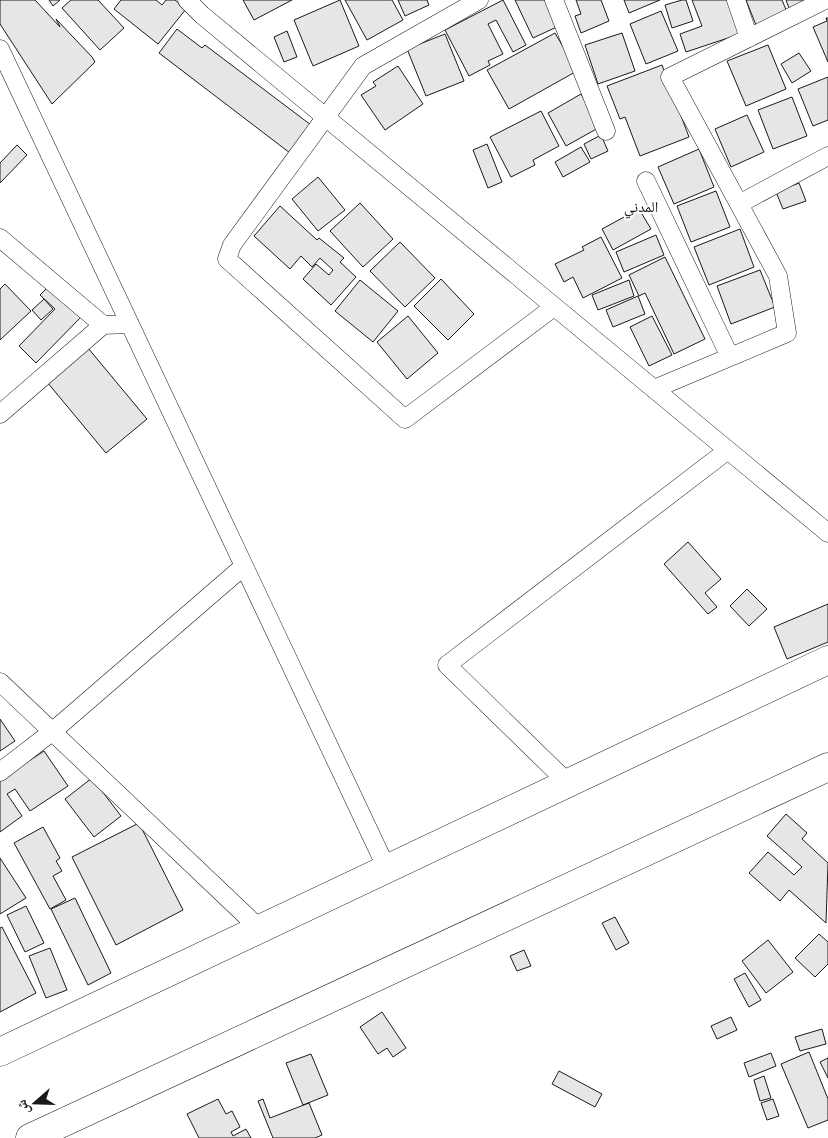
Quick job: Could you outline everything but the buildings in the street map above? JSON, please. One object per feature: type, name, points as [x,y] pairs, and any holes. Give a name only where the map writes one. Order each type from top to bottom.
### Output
[{"type":"main road","points":[[0,1052],[828,660]]},
{"type":"main road","points":[[30,1138],[828,767]]},
{"type":"street","points":[[187,0],[202,15],[828,533]]},
{"type":"street","points":[[479,0],[363,66],[232,245],[227,259],[405,420],[554,307]]},
{"type":"street","points":[[554,0],[606,131]]},
{"type":"street","points":[[736,0],[749,38]]},
{"type":"street","points":[[654,389],[787,333],[778,276],[670,77],[825,0]]},
{"type":"street","points":[[0,49],[387,869]]},
{"type":"street","points":[[739,204],[828,156]]},
{"type":"street","points":[[646,180],[730,357]]},
{"type":"street","points":[[0,238],[103,325]]},
{"type":"street","points":[[0,414],[103,325],[130,324]]},
{"type":"street","points":[[568,783],[448,665],[728,450]]},
{"type":"street","points":[[0,772],[53,731],[244,566]]},
{"type":"street","points":[[0,682],[260,928]]},
{"type":"district","name":"المدني","points":[[641,207]]}]
